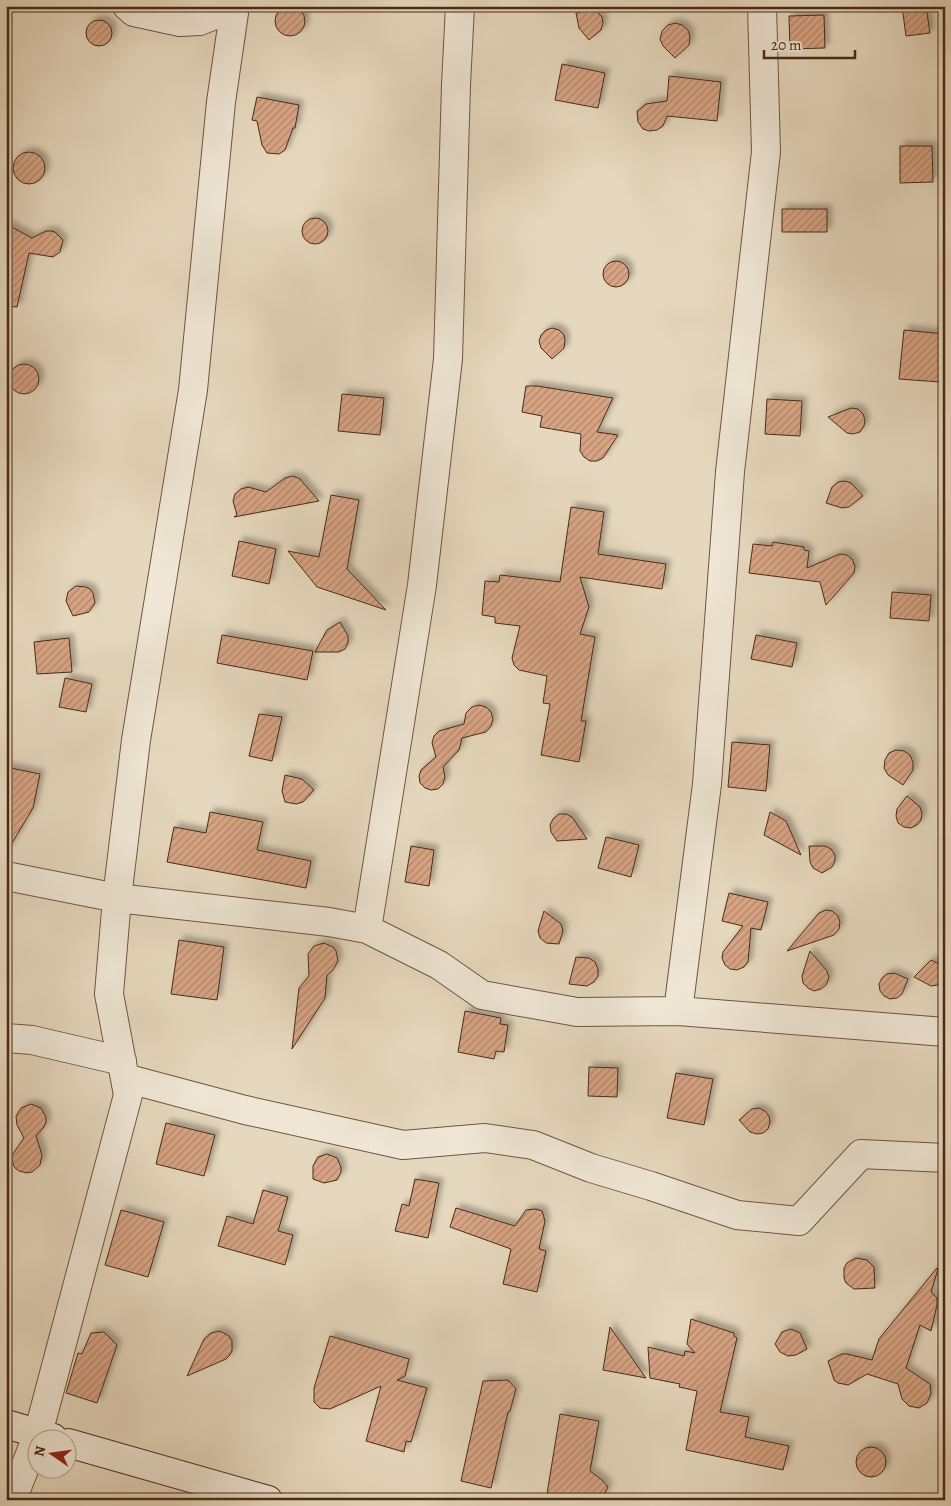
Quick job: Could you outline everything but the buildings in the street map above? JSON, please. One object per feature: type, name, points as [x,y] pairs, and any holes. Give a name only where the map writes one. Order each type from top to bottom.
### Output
[{"type":"street","points":[[127,6],[134,12],[180,22],[200,21],[234,7]]},
{"type":"street","points":[[367,929],[422,585],[448,359],[460,6]]},
{"type":"street","points":[[678,1011],[707,784],[730,472],[766,152],[762,6]]},
{"type":"street","points":[[48,1428],[128,1096],[109,994],[116,898],[136,740],[193,390],[221,102],[234,7]]},
{"type":"street","points":[[6,876],[116,898],[329,922],[367,929],[439,965],[482,995],[577,1012],[678,1011],[945,1032]]},
{"type":"street","points":[[6,1038],[32,1040],[245,1110],[403,1145],[485,1138],[532,1145],[591,1168],[737,1215],[798,1221],[861,1154],[945,1158]]},
{"type":"street","points":[[6,1424],[28,1431]]},
{"type":"street","points":[[78,1445],[268,1500]]},
{"type":"street","points":[[12,1500],[28,1470]]}]
